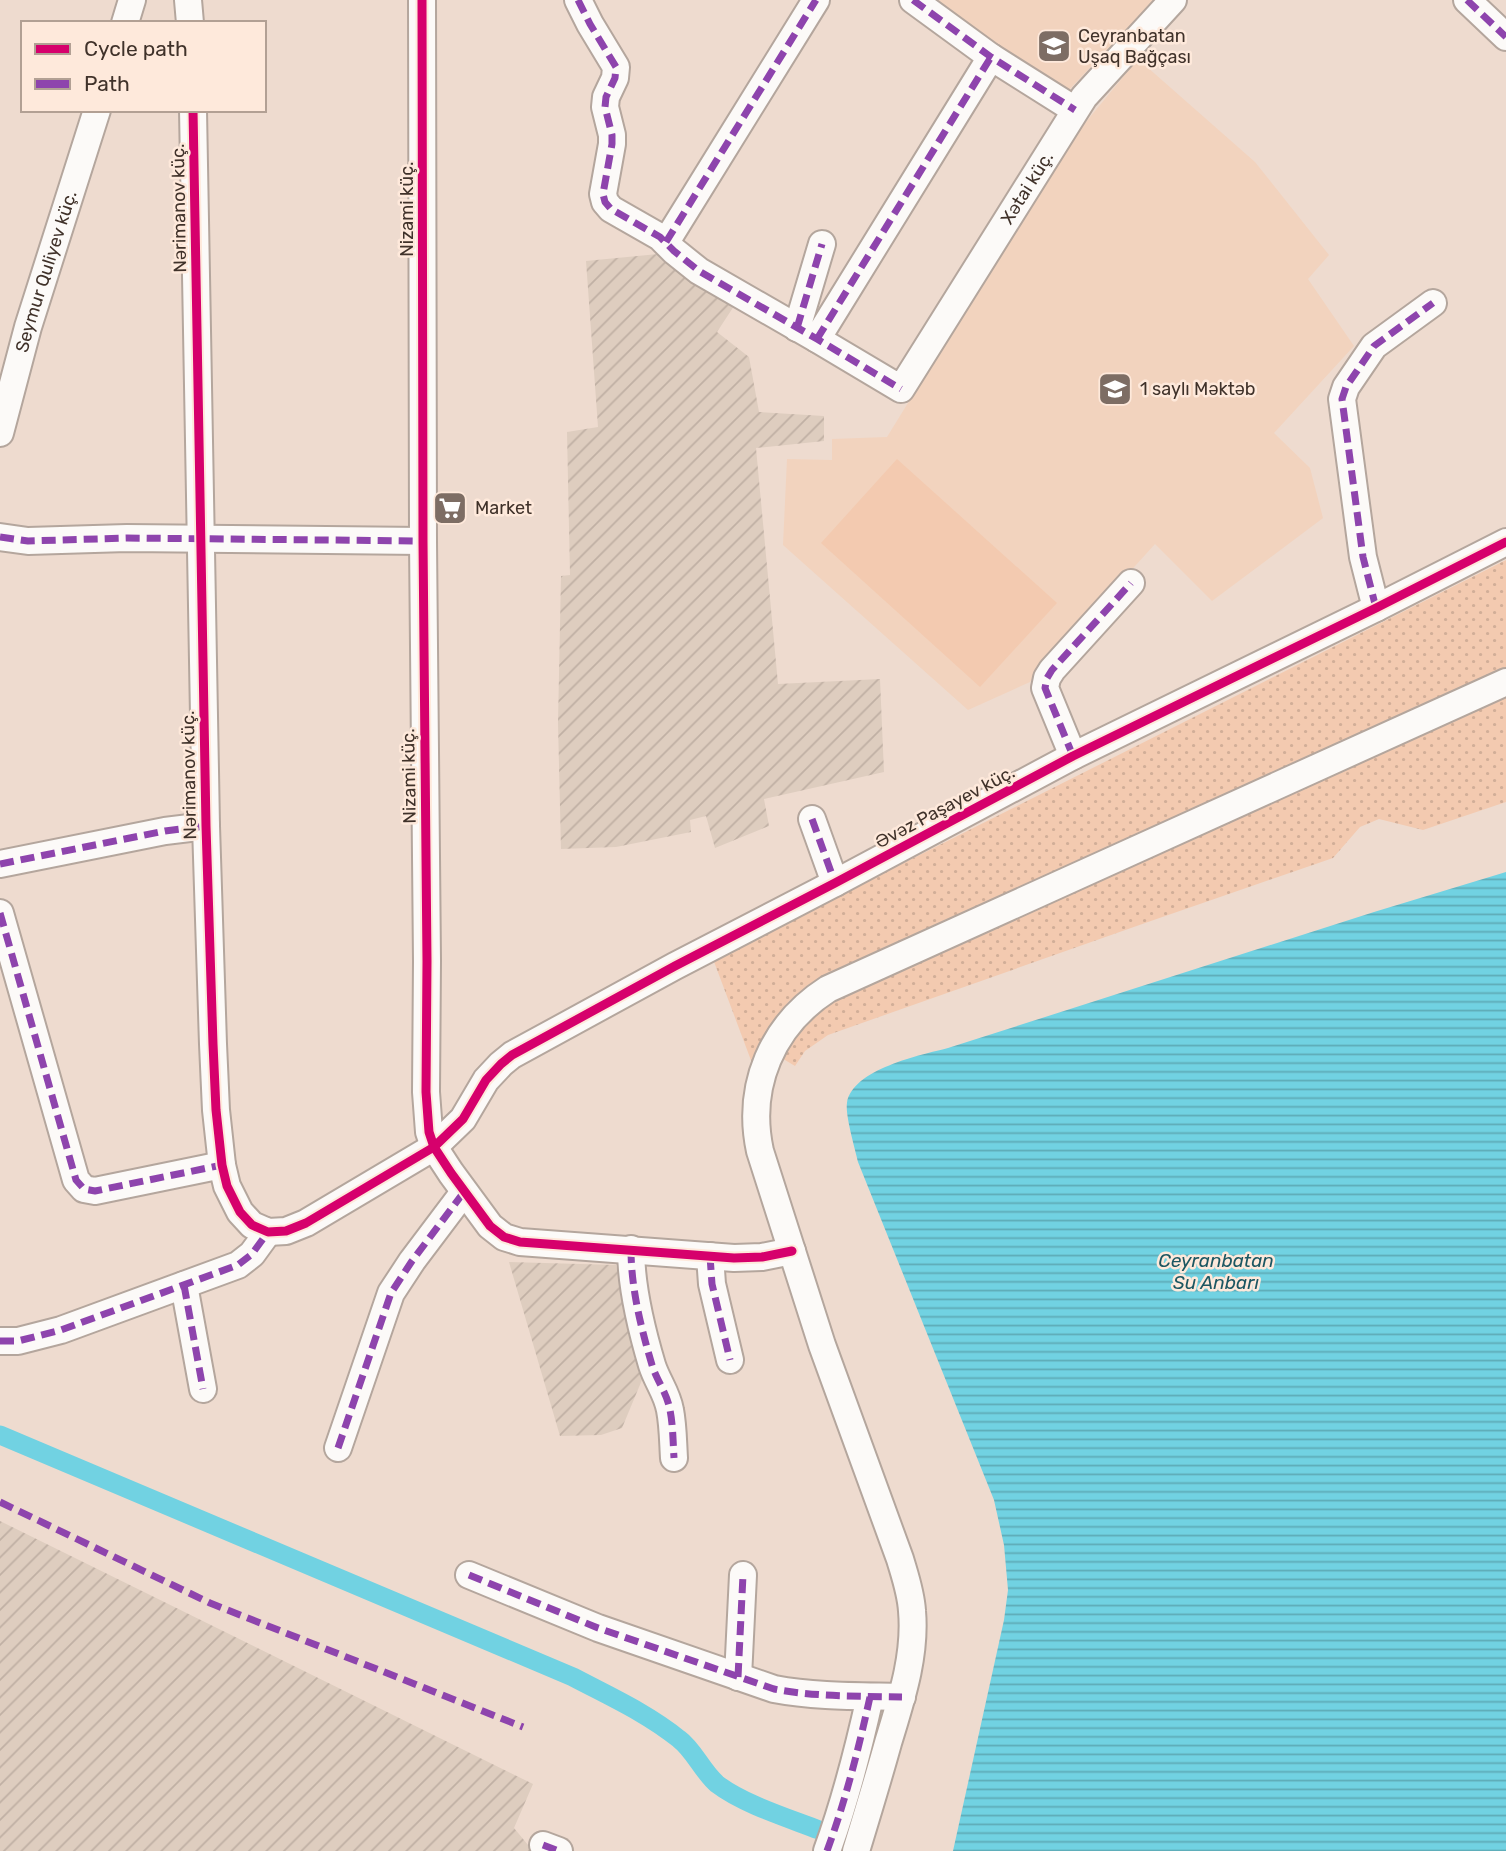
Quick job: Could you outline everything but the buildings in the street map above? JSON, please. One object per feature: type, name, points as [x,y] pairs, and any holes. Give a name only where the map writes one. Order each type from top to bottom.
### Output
[{"type":"street","points":[[126,21],[132,0]]},
{"type":"street","points":[[188,0],[190,21]]},
{"type":"street","name":"Nizami küç.","points":[[422,0],[426,1092],[429,1132],[434,1147],[464,1192],[490,1226],[504,1237],[520,1242],[734,1258],[762,1257],[792,1251]]},
{"type":"street","points":[[578,0],[615,67],[615,78],[606,97],[605,107],[612,135],[603,194],[605,202],[611,209],[651,231],[699,271],[807,333]]},
{"type":"street","points":[[666,243],[816,0]]},
{"type":"street","points":[[913,0],[991,57],[1075,110]]},
{"type":"street","name":"Xətai küç.","points":[[807,333],[901,389],[1075,110],[1173,0]]},
{"type":"street","points":[[1467,0],[1506,37]]},
{"type":"street","points":[[807,333],[991,57]]},
{"type":"street","name":"Seymur Quliyev küç.","points":[[0,433],[28,327],[96,112]]},
{"type":"street","name":"Nərimanov küç.","points":[[193,112],[206,826],[216,1110],[227,1185],[240,1212],[252,1224],[268,1232]]},
{"type":"street","points":[[807,333],[822,244]]},
{"type":"street","points":[[1376,608],[1363,557],[1342,398],[1346,387],[1374,346],[1433,303]]},
{"type":"street","points":[[0,537],[28,541],[127,538],[423,541]]},
{"type":"street","name":"Əvəz Paşayev küç.","points":[[434,1147],[463,1119],[486,1080],[512,1055],[676,965],[1073,756],[1506,542]]},
{"type":"street","points":[[1073,756],[1045,688],[1047,678],[1131,583]]},
{"type":"street","points":[[856,1851],[902,1697],[913,1640],[912,1611],[900,1559],[822,1345],[760,1151],[756,1132],[757,1096],[769,1056],[783,1030],[810,1000],[840,983],[1506,682]]},
{"type":"street","points":[[812,819],[835,883]]},
{"type":"street","points":[[0,863],[165,831],[206,826]]},
{"type":"street","points":[[0,913],[75,1180],[84,1189],[95,1191],[222,1165]]},
{"type":"street","points":[[0,1341],[18,1341],[61,1330],[238,1265],[252,1254],[268,1232],[286,1231],[306,1223],[434,1147]]},
{"type":"street","points":[[338,1448],[391,1293],[464,1192]]},
{"type":"street","points":[[631,1249],[633,1289],[652,1365],[671,1411],[674,1458]]},
{"type":"street","points":[[710,1256],[713,1291],[730,1360]]},
{"type":"street","points":[[184,1285],[203,1389]]},
{"type":"street","points":[[469,1575],[598,1628],[774,1689],[798,1694],[902,1697]]},
{"type":"street","points":[[738,1676],[743,1575]]},
{"type":"street","points":[[827,1851],[854,1768],[870,1696]]},
{"type":"shaded area","name":"Ceyranbatan Uşaq Bağçası","points":[[929,0],[1154,0],[1067,92]]},
{"type":"shaded area","name":"1 saylı Məktəb","points":[[1138,59],[1255,162],[1329,255],[1308,279],[1354,346],[1274,433],[1310,468],[1323,518],[1212,601],[1155,544],[1030,682],[968,710],[783,545],[787,459],[832,460],[832,439],[887,437],[1067,145]]},
{"type":"shaded area","points":[[658,254],[736,303],[717,332],[749,357],[759,412],[824,416],[824,441],[756,448],[778,684],[880,679],[884,772],[764,799],[769,826],[715,848],[706,816],[690,820],[691,832],[616,847],[561,849],[558,723],[561,576],[570,575],[567,432],[598,427],[586,261]]},
{"type":"shaded area","points":[[897,459],[1057,603],[980,687],[821,543]]},
{"type":"shaded area","points":[[1506,560],[1506,670],[985,903],[811,985],[789,1001],[752,1063],[713,959]]},
{"type":"shaded area","points":[[1506,695],[1506,802],[1423,830],[1379,819],[1360,827],[1333,858],[828,1035],[805,1051],[795,1066],[780,1057],[812,1014],[832,997]]},
{"type":"shaded area","points":[[509,1262],[616,1265],[644,1375],[622,1428],[601,1435],[560,1436]]},
{"type":"shaded area","points":[[0,1521],[533,1784],[514,1828],[533,1851],[0,1851]]},
{"type":"water","name":"Ceyranbatan Su Anbarı","points":[[1506,872],[1506,1851],[953,1851],[1004,1620],[1008,1590],[1004,1545],[994,1500],[858,1162],[847,1108],[852,1091],[861,1081],[889,1065]]},
{"type":"waterway","points":[[0,1435],[573,1677],[628,1705],[667,1730],[689,1749],[712,1779],[728,1791],[766,1810],[819,1830]]},
{"type":"marked path","points":[[578,0],[616,67],[605,107],[612,135],[603,194],[605,202],[611,209],[660,237],[699,271],[901,389]]},
{"type":"marked path","points":[[666,242],[816,0]]},
{"type":"marked path","points":[[913,0],[991,57],[1075,110]]},
{"type":"marked path","points":[[1467,0],[1506,37]]},
{"type":"marked path","points":[[817,339],[991,57]]},
{"type":"marked path","points":[[797,328],[822,244]]},
{"type":"marked path","points":[[1376,608],[1363,557],[1342,399],[1346,387],[1374,346],[1433,303]]},
{"type":"marked path","points":[[0,537],[28,541],[127,538],[423,541]]},
{"type":"marked path","points":[[1073,756],[1045,688],[1047,678],[1131,583]]},
{"type":"marked path","points":[[812,819],[835,883]]},
{"type":"marked path","points":[[0,864],[165,831],[206,826]]},
{"type":"marked path","points":[[0,913],[76,1180],[84,1189],[95,1191],[222,1165]]},
{"type":"marked path","points":[[338,1448],[391,1293],[464,1192]]},
{"type":"marked path","points":[[0,1341],[18,1341],[61,1330],[238,1265],[252,1254],[268,1232]]},
{"type":"marked path","points":[[631,1249],[641,1322],[652,1365],[670,1410],[674,1458]]},
{"type":"marked path","points":[[710,1256],[712,1284],[730,1360]]},
{"type":"marked path","points":[[184,1285],[203,1389]]},
{"type":"marked path","points":[[0,1502],[210,1603],[523,1727]]},
{"type":"marked path","points":[[469,1575],[598,1628],[774,1689],[822,1695],[902,1697]]},
{"type":"marked path","points":[[738,1677],[743,1575]]},
{"type":"marked path","points":[[827,1851],[851,1775],[870,1697]]},
{"type":"marked path","points":[[543,1845],[559,1851]]},
{"type":"cycle path","points":[[422,0],[426,1092],[429,1132],[434,1147],[451,1173],[490,1226],[504,1237],[520,1242],[734,1258],[762,1257],[792,1251]]},
{"type":"cycle path","points":[[193,112],[206,826],[216,1110],[227,1186],[240,1212],[252,1225],[268,1232],[286,1231],[306,1223],[434,1147],[463,1119],[486,1080],[512,1055],[1073,756],[1506,542]]},
{"type":"place","name":"Ceyranbatan Uşaq Bağçası","points":[[1054,46]]},
{"type":"place","name":"1 saylı Məktəb","points":[[1115,389]]},
{"type":"place","name":"Market","points":[[450,508]]}]
